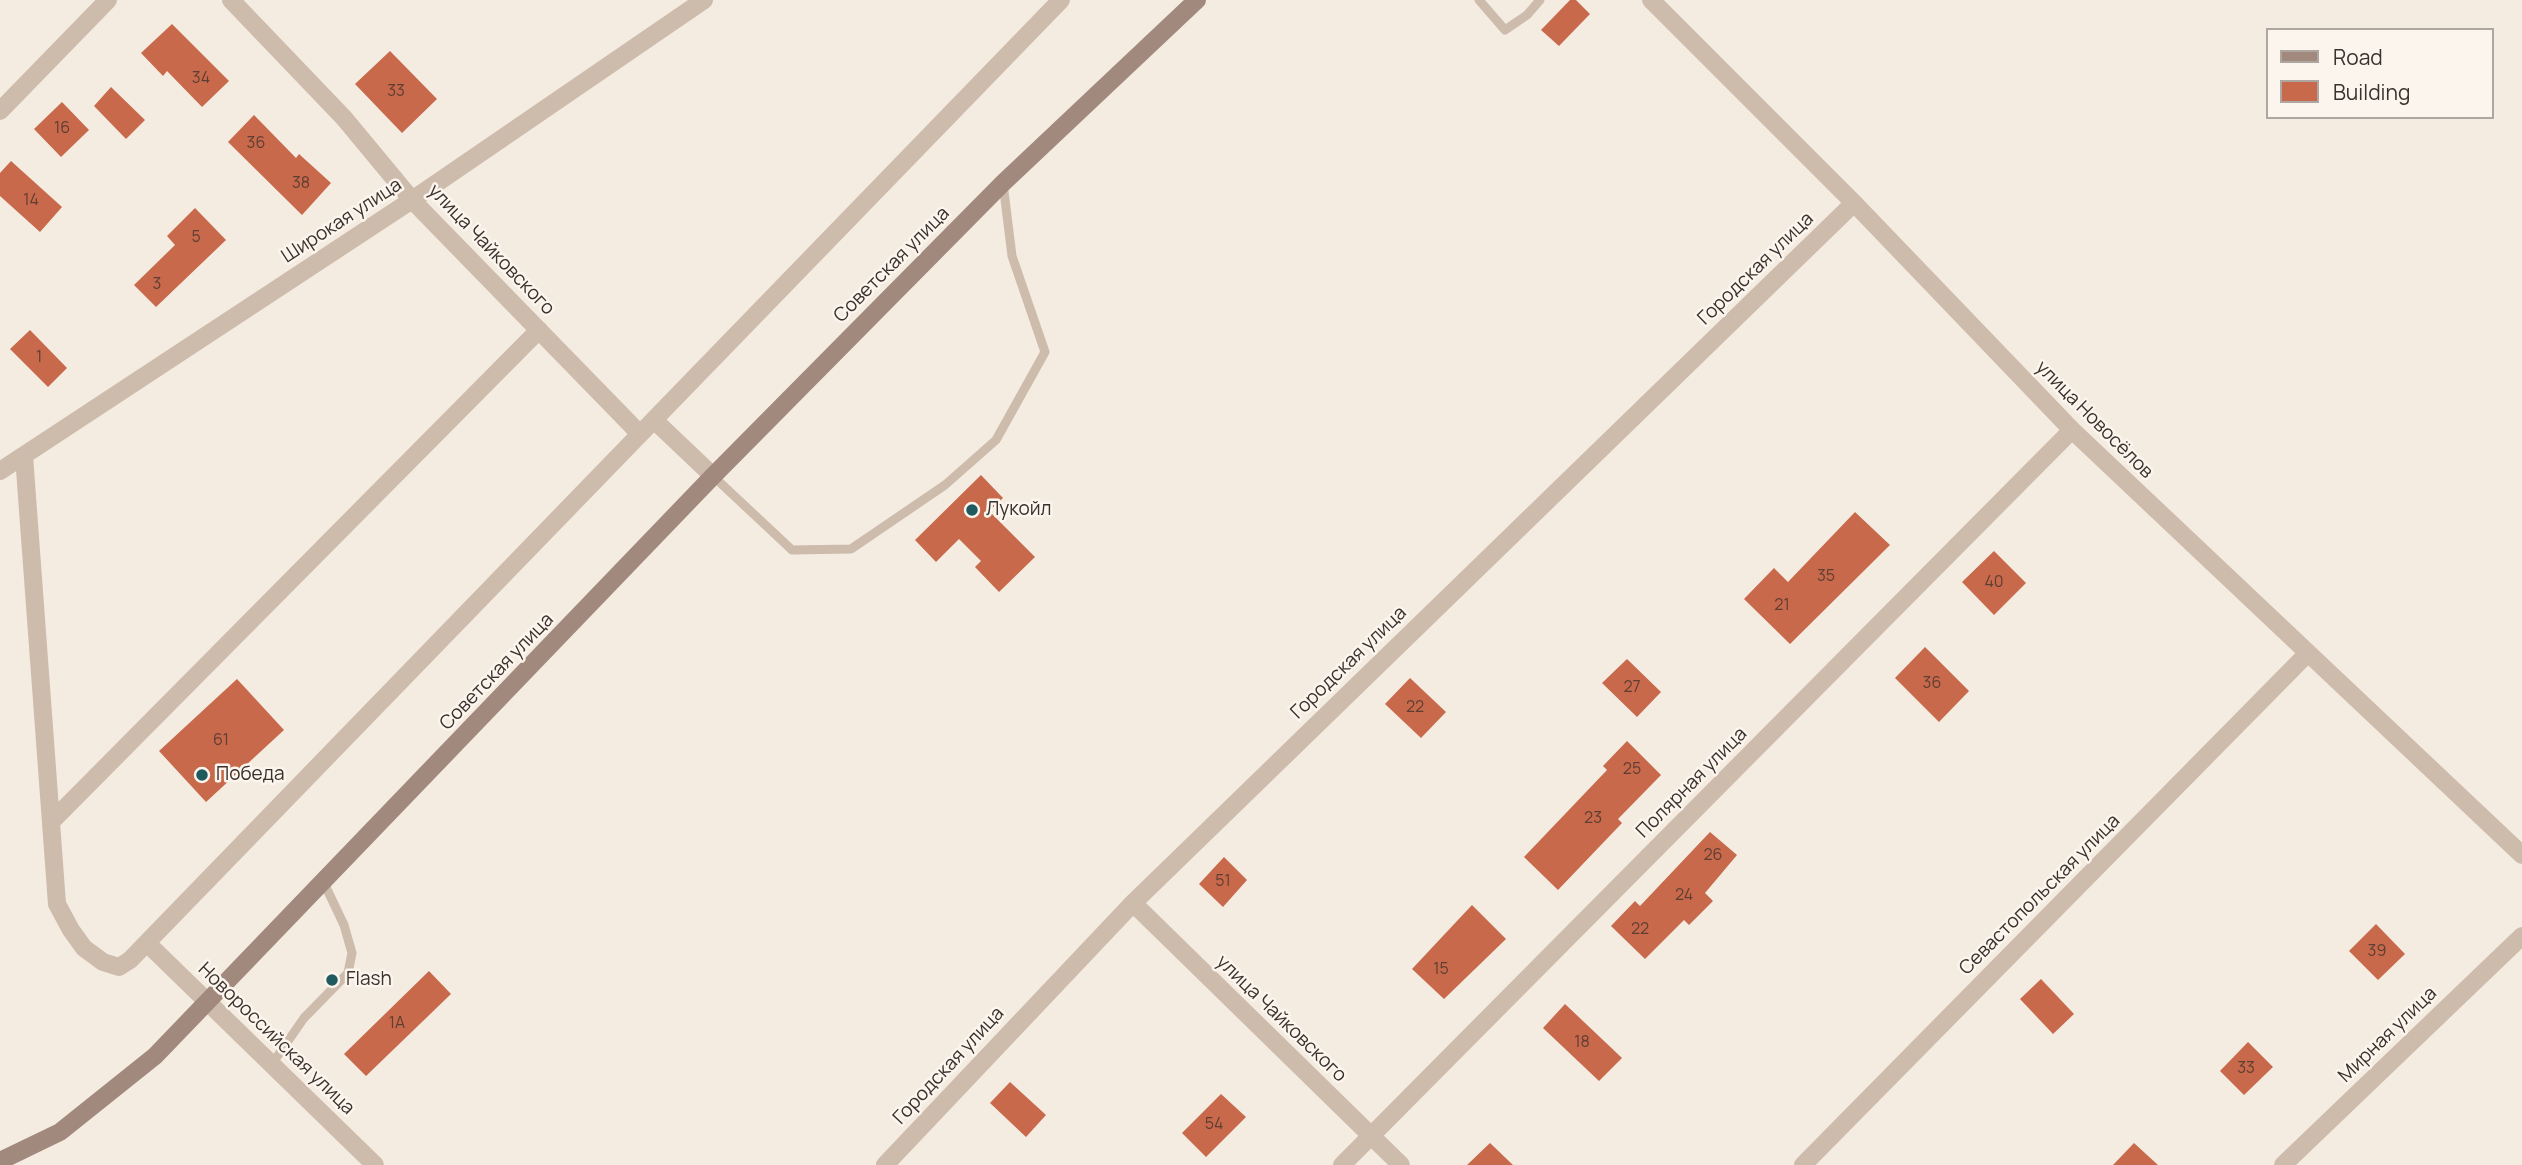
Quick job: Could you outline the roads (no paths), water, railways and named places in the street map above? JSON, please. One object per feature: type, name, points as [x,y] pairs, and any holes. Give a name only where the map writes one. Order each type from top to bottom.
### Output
[{"type":"main road","name":"Советская улица","points":[[0,1161],[43,1142],[89,1112],[155,1056],[713,476],[1003,183],[1197,0]]},
{"type":"street","points":[[0,110],[108,0]]},
{"type":"street","name":"улица Чайковского","points":[[231,0],[344,118],[412,200],[640,434]]},
{"type":"street","name":"Широкая улица","points":[[0,471],[412,200],[704,0]]},
{"type":"street","points":[[24,456],[57,904],[78,939],[103,962],[119,967],[147,943],[1061,0]]},
{"type":"street","name":"улица Новосёлов","points":[[1651,0],[1854,203],[2072,430],[2522,855]]},
{"type":"street","name":"Городская улица","points":[[885,1165],[1133,902],[1854,203]]},
{"type":"street","points":[[51,822],[539,330]]},
{"type":"street","points":[[654,420],[713,476]]},
{"type":"street","name":"Полярная улица","points":[[1342,1165],[2072,430]]},
{"type":"street","name":"Севастопольская улица","points":[[1803,1165],[2307,654]]},
{"type":"street","name":"улица Чайковского","points":[[1133,902],[1401,1165]]},
{"type":"street","name":"Мирная улица","points":[[2283,1165],[2522,936]]},
{"type":"street","name":"Новороссийская улица","points":[[147,943],[375,1165]]},
{"type":"lane","points":[[1479,0],[1506,30],[1527,15],[1540,0]]},
{"type":"lane","points":[[713,476],[792,551],[850,549],[945,485],[996,440],[1045,352],[1012,256],[1003,183]]},
{"type":"lane","points":[[272,1064],[304,1018],[348,973],[352,953],[344,925],[324,883]]},
{"type":"place","name":"Лукойл","points":[[972,510]]},
{"type":"place","name":"Победа","points":[[202,775]]},
{"type":"place","name":"Flash","points":[[332,980]]}]
